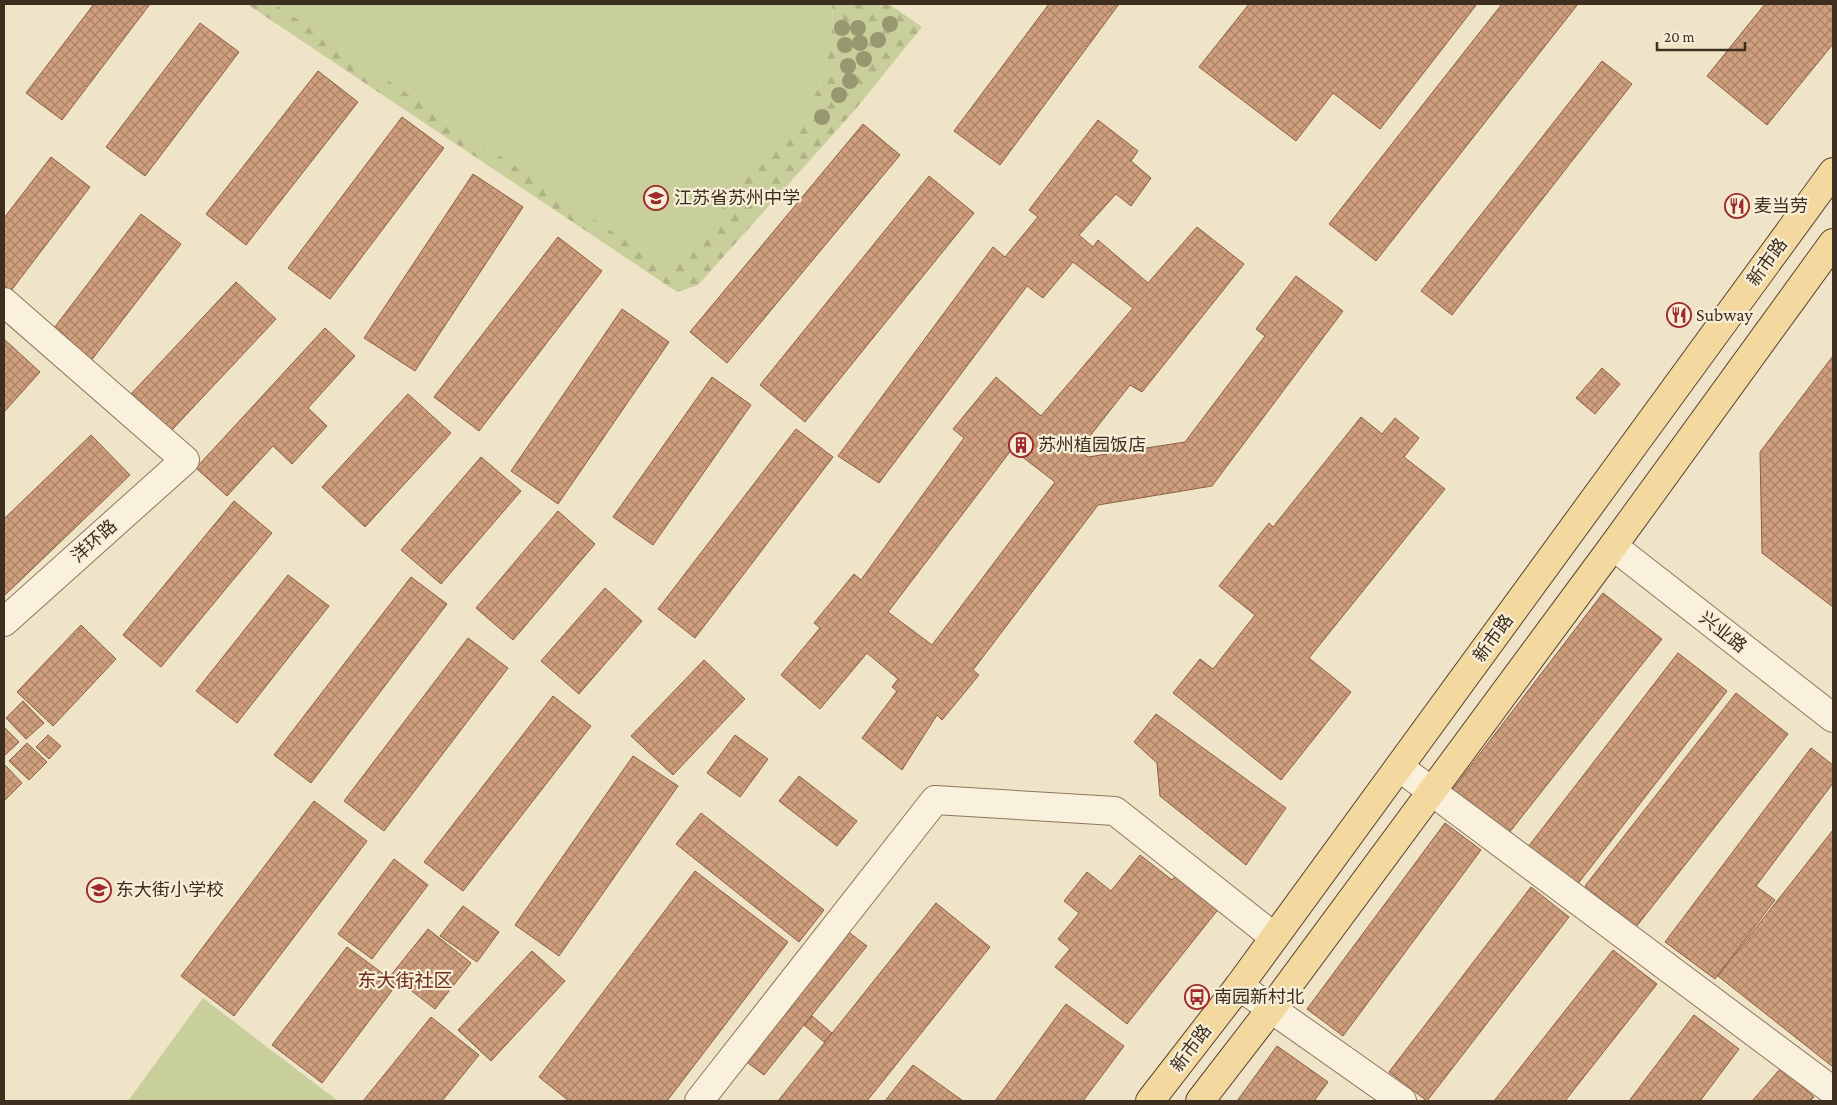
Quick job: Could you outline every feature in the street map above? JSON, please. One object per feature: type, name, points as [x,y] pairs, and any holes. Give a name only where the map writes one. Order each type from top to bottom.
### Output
[{"type":"main road","name":"新市路","points":[[1150,1101],[1239,986],[1833,172]]},
{"type":"main road","points":[[1200,1101],[1271,1009],[1613,546],[1833,243]]},
{"type":"street","name":"洋环路","points":[[4,302],[185,460],[4,622]]},
{"type":"street","name":"兴业路","points":[[1613,546],[1833,718]]},
{"type":"street","points":[[1399,767],[1833,1091]]},
{"type":"street","points":[[699,1101],[935,800],[1115,811],[1274,937]]},
{"type":"street","points":[[1239,986],[1402,1101]]},
{"type":"green space","points":[[247,4],[275,4],[672,271],[753,168],[789,135],[803,116],[823,75],[829,53],[832,29],[832,4],[889,4],[922,27],[854,111],[698,285],[677,292]]},
{"type":"green space","name":"江苏省苏州中学","points":[[275,4],[832,4],[832,31],[826,68],[812,102],[792,132],[753,168],[672,272]]},
{"type":"green space","points":[[203,998],[338,1101],[128,1101]]},
{"type":"building","points":[[94,4],[150,4],[62,120],[26,93]]},
{"type":"building","points":[[1049,4],[1119,4],[1000,165],[954,131]]},
{"type":"building","points":[[1249,4],[1477,4],[1380,129],[1333,93],[1296,141],[1199,67]]},
{"type":"building","points":[[1502,4],[1578,4],[1376,261],[1329,224]]},
{"type":"building","points":[[1765,4],[1833,4],[1833,44],[1767,125],[1707,76]]},
{"type":"building","points":[[200,23],[239,52],[145,176],[106,147]]},
{"type":"building","points":[[1602,61],[1632,84],[1452,315],[1421,291]]},
{"type":"building","points":[[318,71],[358,102],[246,245],[206,214]]},
{"type":"building","points":[[402,117],[444,148],[330,299],[288,268]]},
{"type":"building","name":"苏州植园饭店","points":[[1098,120],[1138,151],[1131,161],[1151,178],[1131,206],[1116,194],[1079,235],[1093,247],[1098,240],[1148,283],[1197,227],[1244,264],[1142,392],[1130,385],[1079,450],[1088,457],[1185,442],[1265,336],[1256,329],[1296,276],[1343,311],[1212,486],[1098,505],[973,670],[979,675],[942,720],[937,715],[902,770],[862,738],[897,691],[892,687],[898,679],[867,653],[820,709],[781,675],[820,628],[814,623],[854,574],[861,580],[964,438],[953,429],[996,377],[1041,416],[1133,308],[1073,262],[1043,298],[1027,286],[879,483],[838,456],[993,247],[1005,257],[1038,217],[1029,210]],"holes":[[[1012,449],[1055,482],[932,645],[888,612]]]},
{"type":"building","points":[[863,124],[900,155],[727,363],[690,332]]},
{"type":"building","points":[[51,157],[90,187],[7,296],[4,294],[4,218]]},
{"type":"building","points":[[473,174],[523,207],[415,371],[364,338]]},
{"type":"building","points":[[929,176],[974,213],[805,422],[760,385]]},
{"type":"building","points":[[141,214],[181,244],[87,366],[48,336]]},
{"type":"building","points":[[558,237],[602,271],[479,431],[434,397]]},
{"type":"building","points":[[236,282],[276,319],[171,431],[131,394]]},
{"type":"building","points":[[622,309],[669,342],[558,504],[511,471]]},
{"type":"building","points":[[325,328],[355,356],[308,408],[327,426],[292,464],[273,446],[227,496],[196,468]]},
{"type":"building","points":[[4,339],[40,372],[4,412]]},
{"type":"building","points":[[1833,356],[1833,607],[1762,553],[1760,452]]},
{"type":"building","points":[[1602,368],[1620,384],[1595,414],[1576,398]]},
{"type":"building","points":[[712,377],[751,405],[653,545],[613,517]]},
{"type":"building","points":[[408,394],[451,433],[365,527],[322,487]]},
{"type":"building","points":[[1361,417],[1382,434],[1395,418],[1419,438],[1404,457],[1445,489],[1309,658],[1351,692],[1281,780],[1173,693],[1200,659],[1213,669],[1255,615],[1219,586],[1269,523],[1273,527]]},
{"type":"building","points":[[796,429],[833,457],[695,638],[658,609]]},
{"type":"building","points":[[91,435],[130,475],[4,596],[4,519]]},
{"type":"building","points":[[481,457],[521,491],[441,584],[401,550]]},
{"type":"building","points":[[234,501],[272,533],[161,667],[123,635]]},
{"type":"building","points":[[558,511],[595,544],[513,640],[476,608]]},
{"type":"building","points":[[288,575],[329,606],[237,723],[196,691]]},
{"type":"building","points":[[411,577],[447,604],[311,783],[274,755]]},
{"type":"building","points":[[605,588],[642,621],[579,694],[541,661]]},
{"type":"building","points":[[1603,593],[1662,639],[1505,838],[1449,794]]},
{"type":"building","points":[[81,625],[116,659],[53,726],[17,692]]},
{"type":"building","points":[[468,638],[508,668],[384,831],[344,801]]},
{"type":"building","points":[[1678,653],[1727,691],[1577,885],[1528,847]]},
{"type":"building","points":[[704,660],[745,699],[673,775],[631,736]]},
{"type":"building","points":[[1736,693],[1788,734],[1636,927],[1585,886]]},
{"type":"building","points":[[553,696],[591,726],[463,891],[424,862]]},
{"type":"building","points":[[23,701],[44,723],[26,739],[6,718]]},
{"type":"building","points":[[1156,714],[1286,808],[1246,865],[1160,796],[1157,763],[1134,742]]},
{"type":"building","points":[[4,727],[19,742],[4,756]]},
{"type":"building","points":[[48,735],[61,746],[49,759],[36,747]]},
{"type":"building","points":[[735,735],[768,759],[740,797],[707,773]]},
{"type":"building","points":[[27,743],[47,762],[29,780],[9,761]]},
{"type":"building","points":[[1811,748],[1833,765],[1833,783],[1756,886],[1775,900],[1715,979],[1665,942]]},
{"type":"building","points":[[633,756],[678,786],[559,956],[515,925]]},
{"type":"building","points":[[4,764],[22,783],[4,801]]},
{"type":"building","points":[[799,776],[857,821],[837,846],[779,801]]},
{"type":"building","points":[[314,801],[367,841],[234,1016],[181,976]]},
{"type":"building","points":[[701,813],[824,910],[799,942],[676,844]]},
{"type":"building","points":[[1445,823],[1481,850],[1343,1036],[1307,1009]]},
{"type":"building","points":[[1833,830],[1833,1067],[1718,976]]},
{"type":"building","points":[[1140,855],[1172,880],[1182,868],[1224,902],[1127,1024],[1055,967],[1070,949],[1058,939],[1079,913],[1064,901],[1087,872],[1111,891]]},
{"type":"building","points":[[394,859],[428,885],[372,959],[338,934]]},
{"type":"building","points":[[695,871],[788,942],[667,1101],[569,1101],[539,1077]]},
{"type":"building","points":[[1531,887],[1569,917],[1427,1101],[1389,1072]]},
{"type":"building","points":[[936,903],[990,947],[867,1101],[778,1101]]},
{"type":"building","points":[[463,906],[499,932],[477,962],[440,936]]},
{"type":"building","points":[[428,929],[471,963],[435,1009],[391,975]]},
{"type":"building","points":[[847,931],[867,946],[764,1075],[744,1060]]},
{"type":"building","points":[[347,947],[397,984],[322,1083],[272,1045]]},
{"type":"building","points":[[1613,950],[1657,984],[1565,1101],[1494,1101]]},
{"type":"building","points":[[532,951],[565,981],[491,1061],[458,1030]]},
{"type":"building","points":[[1066,1004],[1124,1046],[1083,1101],[995,1101]]},
{"type":"building","points":[[1694,1015],[1739,1049],[1700,1101],[1629,1101]]},
{"type":"building","points":[[812,1016],[832,1033],[824,1042],[804,1025]]},
{"type":"building","points":[[431,1017],[479,1055],[442,1101],[363,1101]]},
{"type":"building","points":[[1277,1046],[1328,1082],[1314,1101],[1237,1101]]},
{"type":"building","points":[[913,1065],[963,1101],[885,1101]]},
{"type":"building","points":[[1781,1068],[1814,1097],[1810,1101],[1752,1101]]},
{"type":"place","name":"江苏省苏州中学","points":[[656,198]]},
{"type":"place","name":"麦当劳","points":[[1737,206]]},
{"type":"place","name":"Subway","points":[[1679,315]]},
{"type":"place","name":"苏州植园饭店","points":[[1021,445]]},
{"type":"place","name":"东大街小学校","points":[[99,890]]},
{"type":"place","name":"南园新村北","points":[[1197,997]]},
{"type":"district","name":"东大街社区","points":[[405,980]]}]
